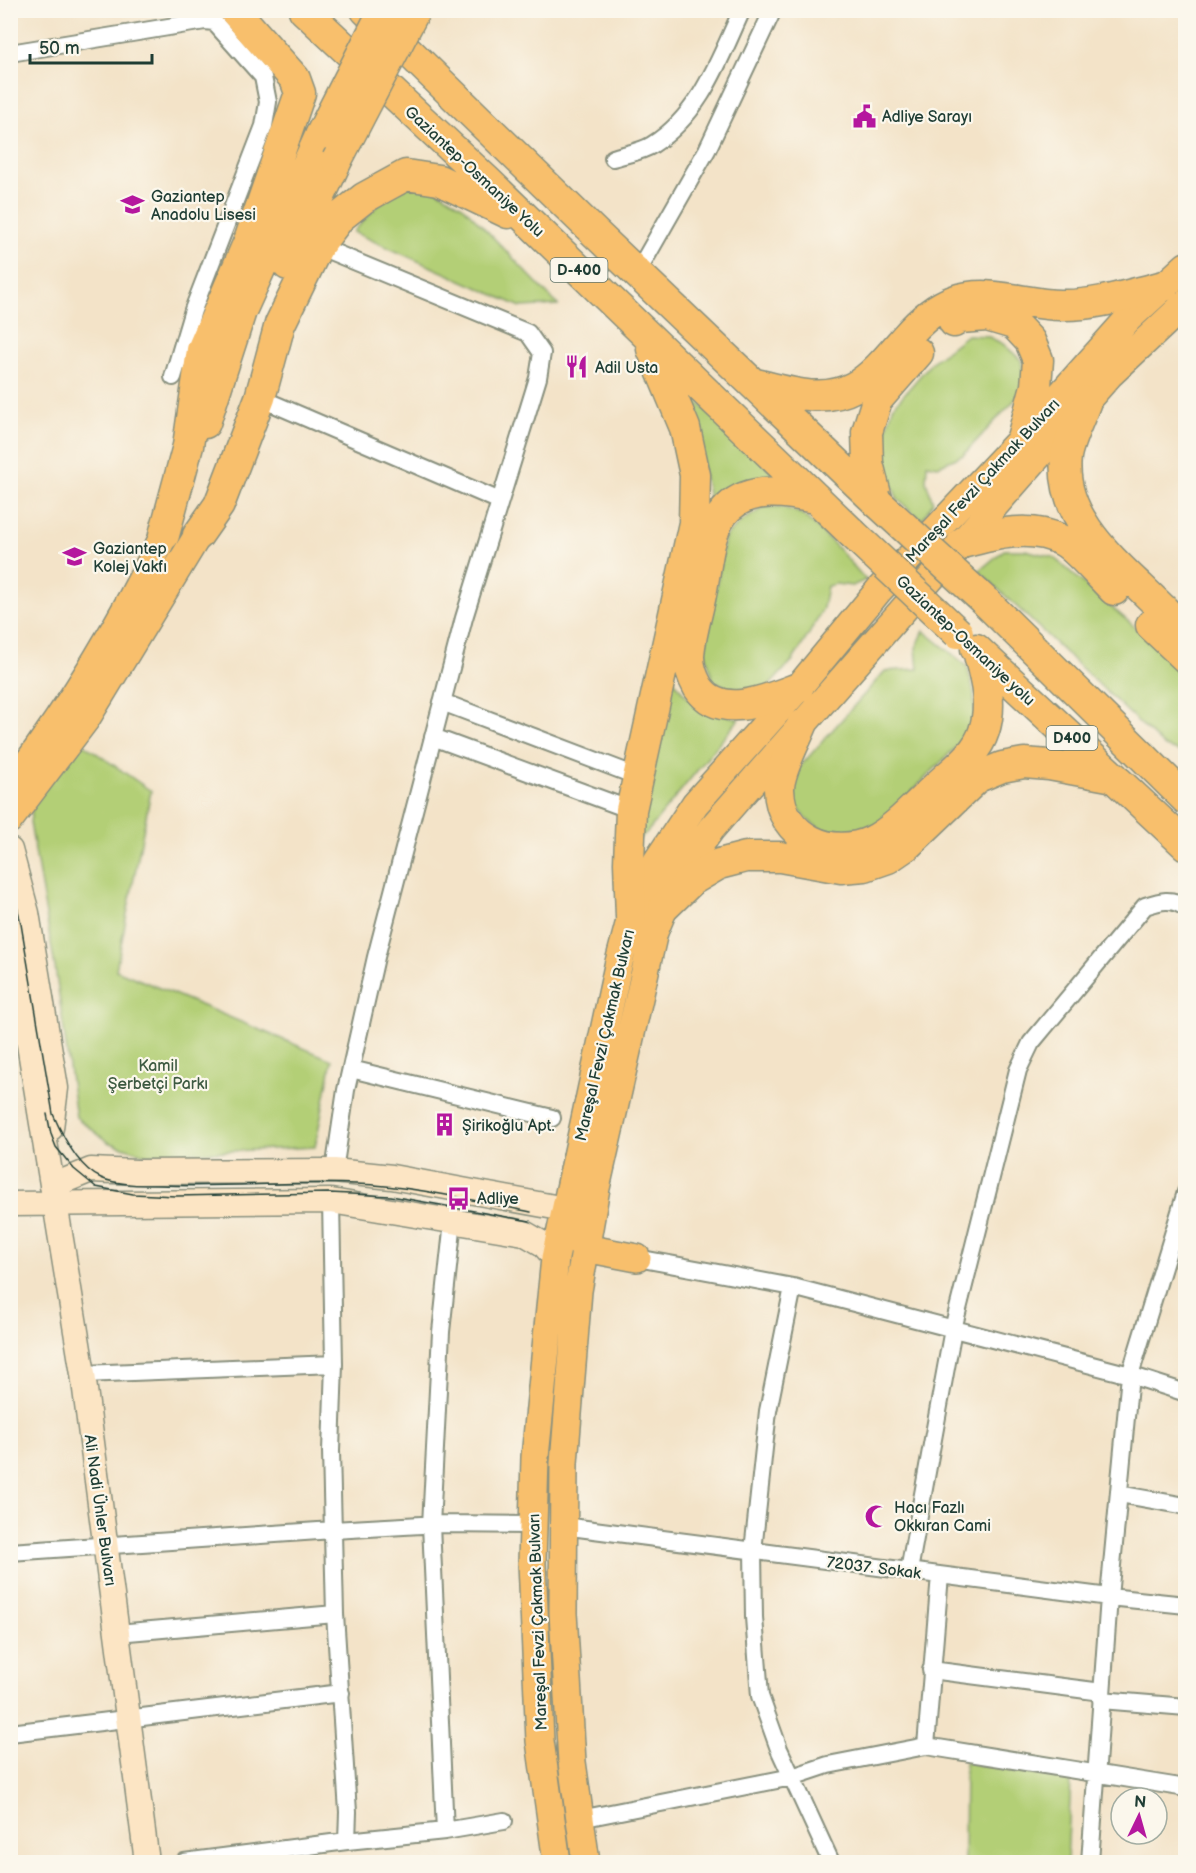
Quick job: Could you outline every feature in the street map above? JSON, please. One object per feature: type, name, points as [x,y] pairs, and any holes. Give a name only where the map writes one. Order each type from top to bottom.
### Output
[{"type":"highway","points":[[164,535],[188,446],[202,350],[249,241],[300,93],[295,79],[234,10]]},
{"type":"highway","name":"Gaziantep-Osmaniye Yolu","points":[[304,10],[532,225],[852,533]]},
{"type":"highway","name":"D-400","points":[[366,10],[637,273],[878,502]]},
{"type":"highway","points":[[164,535],[198,447],[241,310],[321,134],[384,10]]},
{"type":"highway","points":[[198,536],[225,438],[256,342],[294,252],[337,160],[415,10]]},
{"type":"highway","points":[[198,536],[219,505],[260,398],[280,324],[318,246],[340,217],[364,198],[406,175],[439,180],[532,225]]},
{"type":"highway","points":[[753,383],[797,394],[826,396],[854,387],[881,365],[932,312],[953,301],[994,297],[1058,305],[1089,305],[1174,295]]},
{"type":"highway","points":[[878,502],[868,463],[867,432],[877,400],[936,333],[960,318],[987,316],[1014,324],[1030,341],[1038,360],[1036,386],[1022,438]]},
{"type":"highway","points":[[631,917],[629,863],[631,810],[694,523],[695,474],[685,428],[671,391],[644,333]]},
{"type":"highway","points":[[1086,401],[1066,455],[1066,481],[1072,504],[1104,552],[1185,633]]},
{"type":"highway","points":[[798,688],[740,706],[719,704],[703,695],[693,678],[689,656],[715,526],[728,508],[749,496],[782,491],[815,498]]},
{"type":"highway","name":"D400","points":[[878,502],[986,602],[1185,799]]},
{"type":"highway","points":[[962,543],[999,533],[1030,532],[1064,541],[1185,658]]},
{"type":"highway","name":"Gaziantep-Osmaniye yolu","points":[[852,533],[1185,845]]},
{"type":"highway","points":[[802,725],[779,788],[782,809],[791,824],[806,839],[829,848],[854,848],[874,840],[891,828],[974,752],[984,732],[989,708],[987,685],[968,642]]},
{"type":"highway","points":[[1146,761],[1179,769],[1185,768]]},
{"type":"highway","points":[[664,907],[692,880],[719,864],[746,857],[780,857],[841,868],[865,866],[888,858],[907,844],[978,777],[1002,767],[1024,763],[1048,765],[1114,777]]},
{"type":"main road","name":"Mareşal Fevzi Çakmak Bulvarı","points":[[586,1863],[572,1762],[563,1613],[564,1463],[578,1291],[585,1248],[596,1188],[654,932],[676,877],[711,829],[1109,375],[1174,295],[1185,266]]},
{"type":"main road","name":"Mareşal Fevzi Çakmak Bulvarı","points":[[557,1863],[540,1741],[532,1563],[535,1457],[555,1258],[618,966],[631,917],[657,861],[695,804],[798,688],[879,590],[1022,438],[1129,318],[1174,295]]},
{"type":"main road","points":[[10,819],[26,777],[136,594],[164,535]]},
{"type":"main road","points":[[26,777],[86,719],[198,536]]},
{"type":"main road","points":[[596,1188],[605,1232],[637,1258]]},
{"type":"main road","points":[[564,1216],[569,1234],[585,1248],[637,1258]]},
{"type":"street","points":[[613,158],[651,146],[678,124],[694,107],[707,86],[742,10]]},
{"type":"street","points":[[637,273],[707,150],[773,10]]},
{"type":"street","points":[[10,53],[205,21],[214,22],[263,77],[268,102],[264,126],[193,310],[173,377]]},
{"type":"street","points":[[318,246],[528,333],[542,353],[538,378],[464,618],[376,957],[351,1069],[334,1171]]},
{"type":"street","points":[[260,398],[500,501]]},
{"type":"street","points":[[442,702],[639,777]]},
{"type":"street","points":[[433,737],[631,810]]},
{"type":"street","points":[[10,850],[27,913],[56,1088],[48,1158]]},
{"type":"street","points":[[909,1571],[953,1329],[1018,1070],[1030,1043],[1145,906],[1166,900],[1185,908]]},
{"type":"street","points":[[10,928],[48,1158]]},
{"type":"street","points":[[351,1069],[552,1118]]},
{"type":"street","name":"Ali Nadi Ünler Bulvarı","points":[[48,1158],[83,1374],[147,1863]]},
{"type":"street","points":[[53,1194],[91,1170],[136,1172],[334,1171],[392,1177],[564,1216]]},
{"type":"street","points":[[1090,1863],[1108,1597],[1130,1375],[1185,1192]]},
{"type":"street","points":[[10,1203],[53,1194],[332,1202],[524,1233],[543,1244],[555,1258]]},
{"type":"street","points":[[332,1202],[334,1364],[331,1451],[335,1614],[348,1812],[347,1841]]},
{"type":"street","points":[[445,1831],[431,1525],[441,1332],[453,1221]]},
{"type":"street","points":[[637,1258],[793,1287],[1130,1375],[1185,1393]]},
{"type":"street","points":[[793,1287],[768,1411],[753,1551],[754,1617],[760,1696],[779,1749],[831,1863]]},
{"type":"street","points":[[83,1374],[334,1364]]},
{"type":"street","points":[[1119,1494],[1185,1506]]},
{"type":"street","points":[[10,1552],[333,1530],[431,1525],[533,1525]]},
{"type":"street","name":"72037. Sokak","points":[[563,1526],[1185,1605]]},
{"type":"street","points":[[926,1746],[940,1575]]},
{"type":"street","points":[[117,1633],[335,1614]]},
{"type":"street","points":[[931,1670],[1185,1707]]},
{"type":"street","points":[[10,1733],[340,1693]]},
{"type":"street","points":[[580,1819],[792,1777],[828,1765],[926,1746],[1185,1788]]},
{"type":"street","points":[[184,1863],[347,1841],[445,1831],[504,1821]]},
{"type":"green space","points":[[409,186],[437,190],[464,207],[558,305],[521,307],[353,232],[389,193]]},
{"type":"green space","points":[[967,335],[987,336],[1003,344],[1021,360],[1026,388],[963,455],[938,466],[927,464],[926,481],[933,502],[922,520],[898,500],[884,465],[884,438],[893,407],[932,362]]},
{"type":"green space","points":[[686,391],[779,479],[710,503]]},
{"type":"green space","points":[[765,507],[782,507],[802,514],[834,544],[866,580],[852,586],[836,584],[827,586],[823,608],[793,660],[765,690],[740,695],[713,680],[705,651],[725,537],[742,521]]},
{"type":"green space","points":[[1004,550],[1025,550],[1053,557],[1185,670],[1185,753],[1165,747],[979,571]]},
{"type":"green space","points":[[924,631],[967,666],[974,693],[975,722],[959,744],[882,822],[852,835],[827,833],[806,819],[795,804],[793,786],[796,771],[885,671],[918,669],[916,648]]},
{"type":"green space","points":[[670,674],[691,701],[698,706],[739,719],[648,831],[637,841]]},
{"type":"green space","name":"Kamil Şerbetçi Parkı","points":[[79,741],[151,791],[116,970],[332,1060],[315,1147],[147,1155],[108,1142],[76,1117],[55,967],[30,822],[35,793]]},
{"type":"green space","points":[[965,1762],[1071,1780],[1067,1862],[964,1862]]},
{"type":"tram line","points":[[10,875],[21,924],[53,1114],[78,1159],[93,1173],[107,1180],[138,1185],[209,1186],[307,1183],[378,1185],[531,1212]]},
{"type":"tram line","points":[[47,1114],[56,1147],[74,1169],[96,1187],[133,1194],[176,1196],[330,1193],[391,1196],[530,1221]]},
{"type":"place","name":"Adliye Sarayı","points":[[864,116]]},
{"type":"place","name":"Gaziantep Anadolu Lisesi","points":[[133,205]]},
{"type":"place","name":"Adil Usta","points":[[577,367]]},
{"type":"place","name":"Gaziantep Kolej Vakfı","points":[[75,557]]},
{"type":"place","name":"Şirikoğlu Apt.","points":[[444,1125]]},
{"type":"place","name":"Adliye","points":[[459,1198]]},
{"type":"place","name":"Hacı Fazlı Okkıran Cami","points":[[876,1516]]}]
